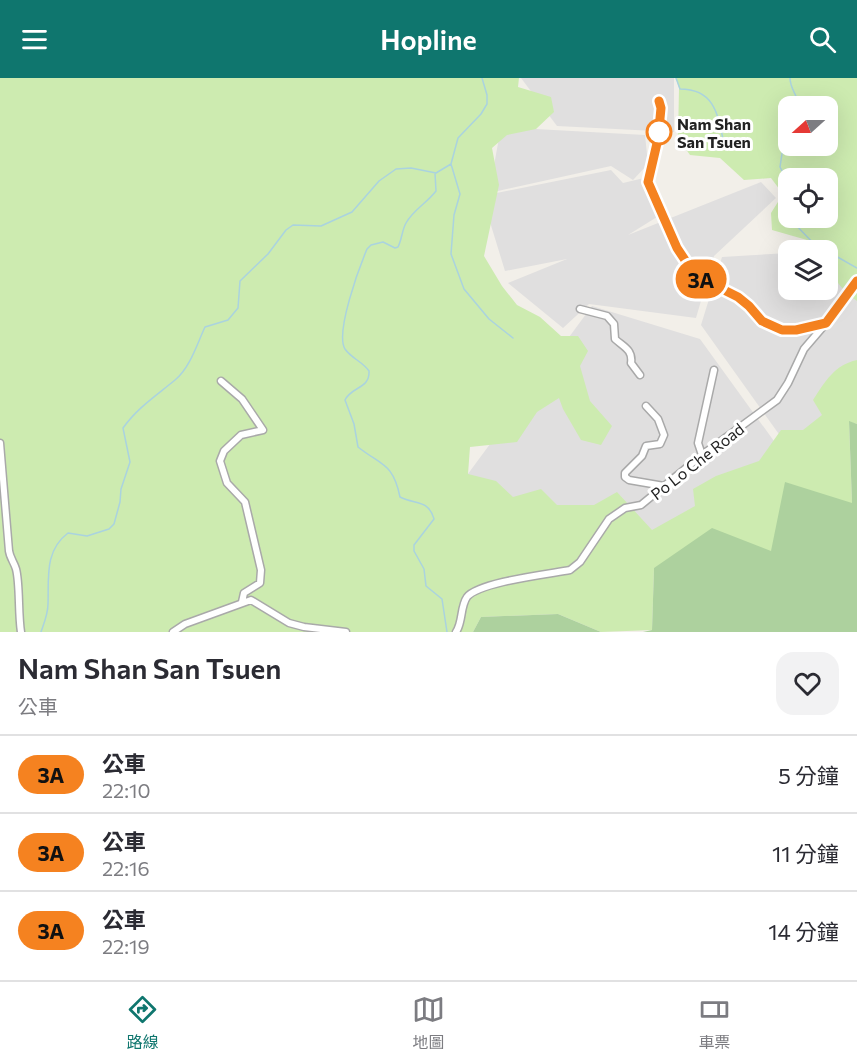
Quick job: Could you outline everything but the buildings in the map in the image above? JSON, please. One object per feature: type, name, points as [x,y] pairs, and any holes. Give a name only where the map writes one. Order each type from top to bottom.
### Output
[{"type":"street","points":[[659,101],[661,108],[658,139],[648,182],[677,248],[685,260],[698,277],[738,297],[762,321],[782,330],[796,330],[826,323]]},
{"type":"street","name":"Po Lo Che Road","points":[[456,632],[463,604],[470,593],[492,584],[570,570],[580,562],[606,521],[625,508],[641,504],[702,455],[777,400],[788,383],[798,357],[857,281]]},
{"type":"street","points":[[580,309],[607,316],[612,320],[615,339],[630,351],[633,356],[631,363],[640,375]]},
{"type":"street","points":[[702,455],[698,443],[714,370]]},
{"type":"street","points":[[221,381],[242,399],[263,430],[241,435],[225,451],[220,461],[226,483],[245,502],[261,570],[260,583],[244,593],[242,602]]},
{"type":"street","points":[[646,406],[658,419],[664,435],[660,444],[646,446],[642,456],[625,473],[625,477],[629,480],[664,486]]},
{"type":"street","points":[[0,443],[9,551],[10,559],[16,568],[21,632]]},
{"type":"street","points":[[173,632],[184,624],[242,602],[256,602],[289,623],[346,632]]},
{"type":"shaded area","points":[[521,78],[674,78],[674,132],[557,126]]},
{"type":"shaded area","points":[[501,127],[645,135],[648,164],[633,180],[611,166],[489,193]]},
{"type":"shaded area","points":[[611,170],[623,183],[644,178],[657,217],[628,235],[761,182],[776,198],[714,256],[696,318],[589,304],[563,328],[508,283],[567,259],[505,271],[482,196]]},
{"type":"shaded area","points":[[778,254],[778,300],[838,300],[838,258],[857,271],[857,402],[791,451],[701,325],[722,257]]},
{"type":"shaded area","points":[[592,306],[700,339],[784,455],[662,541],[459,486]]},
{"type":"green space","points":[[0,78],[519,78],[518,87],[551,97],[554,112],[536,129],[507,135],[492,148],[499,185],[484,256],[502,286],[517,305],[540,317],[561,336],[578,336],[588,351],[580,366],[590,401],[612,426],[601,445],[581,440],[559,398],[537,412],[517,442],[470,447],[468,474],[496,481],[513,497],[541,489],[557,505],[594,505],[617,492],[652,530],[695,506],[693,489],[716,476],[759,461],[781,430],[803,430],[822,415],[813,400],[836,370],[857,360],[857,424],[849,422],[852,503],[771,551],[654,568],[652,630],[601,632],[558,614],[481,617],[473,632],[0,632]]},
{"type":"green space","points":[[676,78],[857,78],[857,301],[838,282],[838,240],[807,240],[772,230],[771,213],[778,202],[778,228],[838,228],[838,168],[778,168],[778,187],[771,178],[744,180],[720,158],[690,155],[678,138],[679,88]]},
{"type":"green space","points":[[849,421],[857,424],[857,632],[643,632],[652,630],[654,568],[712,528],[771,551],[785,482],[852,503]]},
{"type":"green space","points":[[558,614],[601,632],[473,632],[481,617]]},
{"type":"waterway","points":[[482,78],[487,104],[481,114],[458,138],[451,164],[460,194],[454,215],[451,254],[464,289],[489,319],[513,338]]},
{"type":"waterway","points":[[676,78],[680,89],[692,90],[708,99],[717,114],[724,144]]},
{"type":"waterway","points":[[790,78],[796,96]]},
{"type":"waterway","points":[[781,168],[782,156]]},
{"type":"waterway","points":[[41,632],[47,611],[49,566],[60,540],[68,533],[87,536],[109,529],[114,524],[121,489],[130,462],[123,428],[141,408],[185,369],[205,327],[228,320],[238,308],[240,281],[293,225],[321,226],[352,212],[379,181],[396,169],[411,168],[436,173],[451,164]]},
{"type":"waterway","points":[[435,173],[436,191],[409,218],[398,247],[395,248],[383,242],[371,245],[367,249],[345,315],[343,341],[345,349],[369,371],[367,381],[348,395],[345,400],[354,424],[358,447],[390,471],[400,497],[425,505],[434,519],[414,545],[414,551],[424,569],[426,586],[442,599],[447,632]]},
{"type":"waterway","points":[[799,228],[810,240]]},
{"type":"waterway","points":[[838,257],[857,268]]},
{"type":"bus line","name":"3A","points":[[659,101],[661,108],[658,139],[648,182],[677,248],[698,277],[738,297],[762,321],[782,330],[796,330],[826,323],[857,281]]},
{"type":"place","name":"Nam Shan San Tsuen","points":[[659,132]]}]
